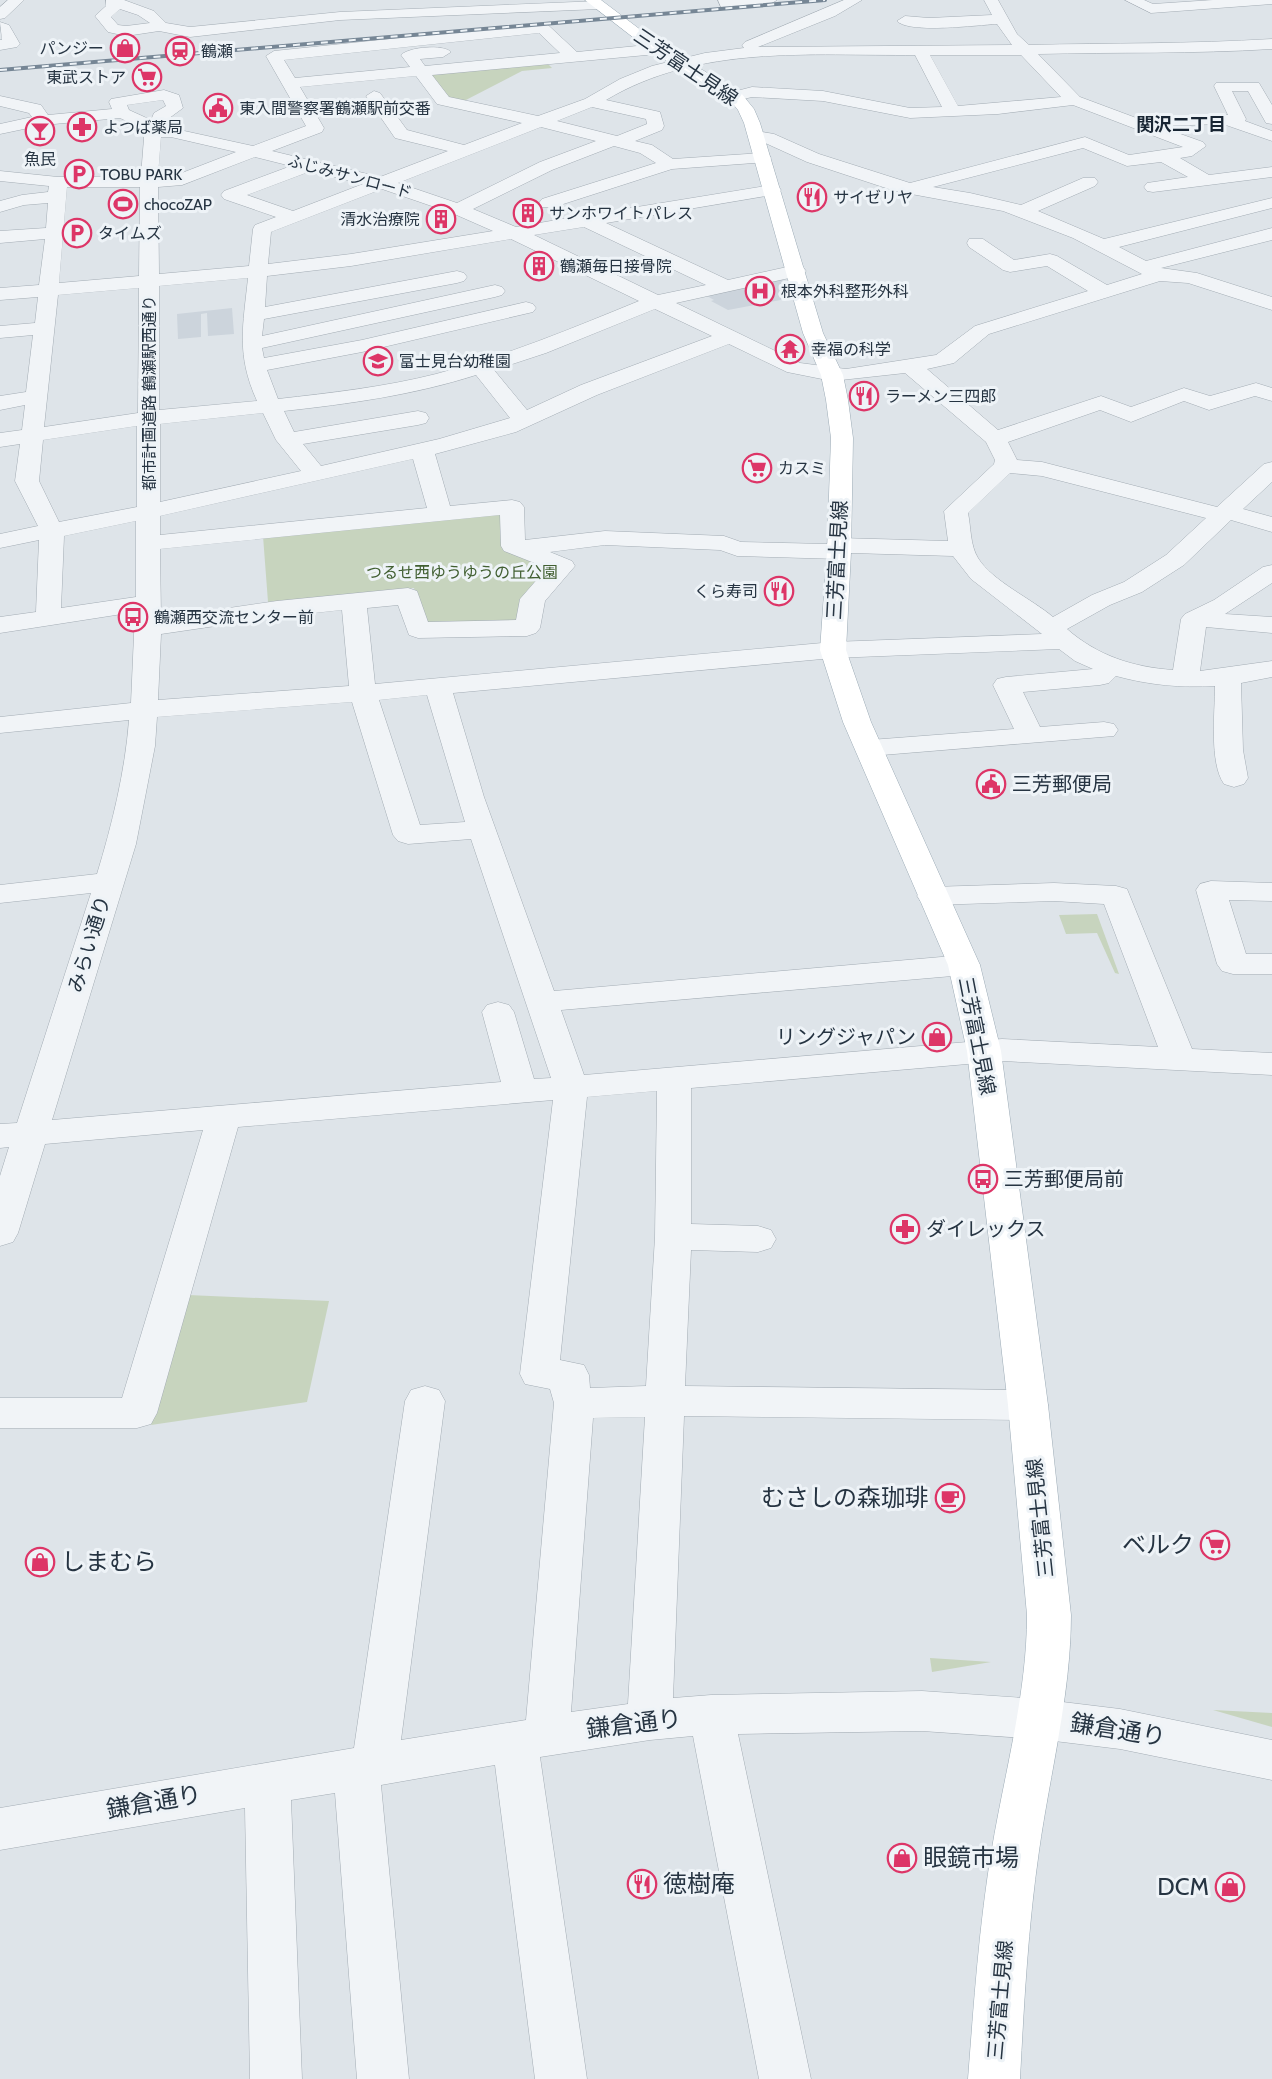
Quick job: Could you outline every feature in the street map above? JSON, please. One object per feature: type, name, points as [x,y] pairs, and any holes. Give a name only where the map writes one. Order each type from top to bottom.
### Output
[{"type":"main road","name":"三芳富士見線","points":[[595,2],[657,49],[682,64],[743,86],[746,110],[757,136],[813,333],[832,375],[842,438],[833,650],[857,722],[964,965],[984,1051],[1028,1405],[1049,1616],[1049,1647],[1015,1851],[1001,1966],[1003,2076]]},
{"type":"street","points":[[0,15],[17,0]]},
{"type":"street","points":[[113,0],[125,7],[148,12],[156,19],[159,26]]},
{"type":"street","points":[[113,0],[113,8],[102,16],[113,29],[126,31],[159,26],[190,32],[340,16],[415,13],[460,5],[595,2]]},
{"type":"street","points":[[372,0],[415,13]]},
{"type":"street","points":[[725,0],[726,4],[770,0]]},
{"type":"street","points":[[855,0],[830,13],[752,44],[743,86],[823,96],[897,112],[998,109],[1074,100],[1197,146],[1186,152],[1127,161],[1084,142],[908,188]]},
{"type":"street","points":[[991,0],[1007,32],[1074,100]]},
{"type":"street","points":[[1132,0],[1151,9],[1272,0]]},
{"type":"street","points":[[1243,3],[1262,17]]},
{"type":"street","points":[[253,8],[269,24]]},
{"type":"street","points":[[905,21],[929,23],[1002,19]]},
{"type":"street","points":[[0,27],[4,28],[12,44],[0,45]]},
{"type":"street","points":[[0,207],[57,190],[149,180],[176,181],[316,128],[274,56],[400,41],[543,28],[573,57]]},
{"type":"street","points":[[316,474],[287,440],[258,380],[254,355],[255,315],[262,229],[591,102],[630,80],[682,64],[726,54],[1026,50],[1130,39],[1180,49],[1272,44]]},
{"type":"street","points":[[400,41],[443,101],[541,122],[646,149],[670,164]]},
{"type":"street","points":[[409,55],[557,41]]},
{"type":"street","points":[[290,83],[657,49]]},
{"type":"street","points":[[920,51],[953,111]]},
{"type":"street","points":[[547,60],[555,66],[587,72]]},
{"type":"street","points":[[608,76],[630,80]]},
{"type":"street","points":[[413,93],[435,90]]},
{"type":"street","points":[[122,113],[117,103],[123,99],[164,95],[173,98],[176,108],[160,117],[155,135]]},
{"type":"street","points":[[353,98],[382,95],[401,134],[501,153]]},
{"type":"street","points":[[0,101],[35,109],[43,120]]},
{"type":"street","points":[[301,102],[321,101]]},
{"type":"street","points":[[458,209],[546,166],[656,126],[654,116],[591,102]]},
{"type":"street","points":[[0,129],[43,120],[122,113],[146,124],[155,135]]},
{"type":"street","points":[[1136,122],[1231,119],[1257,132],[1272,136]]},
{"type":"street","name":"ふじみサンロード","points":[[155,135],[181,133],[382,183],[458,209],[514,233],[794,368],[832,375],[910,366],[946,359],[968,338],[982,330],[1105,292],[1150,271],[1272,234]]},
{"type":"street","name":"都市計画道路 鶴瀬駅西通り","points":[[148,638],[149,180],[155,135]]},
{"type":"street","points":[[757,136],[768,138],[835,166],[908,188],[970,198],[1021,212],[1102,245],[1150,271],[1190,277],[1272,304]]},
{"type":"street","points":[[1164,156],[1205,180]]},
{"type":"street","points":[[725,286],[548,203],[670,164],[762,158]]},
{"type":"street","points":[[523,160],[546,166]]},
{"type":"street","points":[[294,217],[230,195],[310,165]]},
{"type":"street","points":[[0,176],[57,190]]},
{"type":"street","points":[[1153,187],[1205,180],[1267,176]]},
{"type":"street","points":[[271,180],[338,200]]},
{"type":"street","points":[[1021,212],[1089,182]]},
{"type":"street","points":[[48,617],[52,531],[27,481],[19,471],[33,435],[49,289],[42,256],[55,233],[57,190]]},
{"type":"street","points":[[0,294],[258,271],[351,260],[772,190]]},
{"type":"street","points":[[1102,245],[1272,203]]},
{"type":"street","points":[[0,237],[55,233]]},
{"type":"street","points":[[976,243],[1010,266],[1050,260],[1105,292]]},
{"type":"street","points":[[406,250],[495,291],[576,333]]},
{"type":"street","points":[[0,440],[149,418],[328,400],[399,388],[481,368],[539,350],[654,302],[796,271]]},
{"type":"street","points":[[255,315],[462,276]]},
{"type":"street","points":[[254,355],[390,315],[495,291]]},
{"type":"street","points":[[390,315],[410,334]]},
{"type":"street","points":[[254,355],[541,315]]},
{"type":"street","points":[[0,332],[44,328]]},
{"type":"street","points":[[0,541],[149,512],[433,447],[524,421],[589,390],[729,337]]},
{"type":"street","points":[[910,366],[995,440],[1006,460],[1005,466],[956,511],[967,560],[980,574],[1087,657],[1111,666],[1143,676],[1185,680],[1228,678],[1272,669]]},
{"type":"street","points":[[481,368],[524,421]]},
{"type":"street","points":[[399,388],[433,447],[440,513]]},
{"type":"street","points":[[995,440],[1101,403],[1131,415],[1184,394],[1209,403],[1256,389],[1272,395]]},
{"type":"street","points":[[0,404],[38,396]]},
{"type":"street","points":[[287,440],[418,418]]},
{"type":"street","points":[[1005,466],[1042,469],[1272,525]]},
{"type":"street","points":[[0,725],[173,707],[363,693],[833,650],[1058,634],[1101,600],[1133,586],[1175,560],[1272,469]]},
{"type":"street","points":[[148,543],[512,507],[513,546],[563,566],[533,599],[527,628],[418,630],[408,596],[277,609],[148,638]]},
{"type":"street","points":[[518,548],[605,538],[724,543],[737,549],[963,549]]},
{"type":"street","points":[[1194,619],[1261,587],[1272,572]]},
{"type":"street","points":[[354,601],[363,693],[408,835],[483,829]]},
{"type":"street","points":[[0,625],[147,603]]},
{"type":"street","points":[[1194,619],[1272,625]]},
{"type":"street","points":[[1185,680],[1194,619]]},
{"type":"street","name":"みらい通り","points":[[0,1233],[15,1135],[121,844],[133,792],[145,711],[148,638]]},
{"type":"street","points":[[1031,736],[1006,685],[1100,677],[1111,666]]},
{"type":"street","points":[[1228,678],[1229,750],[1234,778]]},
{"type":"street","points":[[438,686],[470,797],[571,1087],[539,1374],[570,1375],[570,1392],[574,1403],[531,1739],[561,2079]]},
{"type":"street","points":[[870,748],[1104,730]]},
{"type":"street","points":[[0,894],[108,882]]},
{"type":"street","points":[[1272,892],[1211,890],[1233,964],[1272,964]]},
{"type":"street","points":[[932,896],[1054,892],[1116,895],[1179,1058]]},
{"type":"street","points":[[542,1002],[964,965]]},
{"type":"street","points":[[498,1012],[520,1091]]},
{"type":"street","points":[[15,1135],[1012,1049],[1272,1064]]},
{"type":"street","points":[[650,1720],[673,1237],[674,1077]]},
{"type":"street","points":[[0,1413],[137,1413],[224,1117]]},
{"type":"street","points":[[673,1237],[758,1239]]},
{"type":"street","points":[[383,2079],[365,1766],[425,1401]]},
{"type":"street","points":[[574,1403],[666,1401],[1028,1405]]},
{"type":"street","name":"鎌倉通り","points":[[0,1829],[531,1739],[650,1720],[711,1715],[922,1711],[1038,1719],[1120,1729],[1272,1760]]},
{"type":"street","points":[[711,1715],[785,2079]]},
{"type":"street","points":[[267,1782],[276,2079]]},
{"type":"shaded area","name":"根本外科整形外科","points":[[781,279],[787,284],[791,298],[728,310],[711,301],[714,300],[707,296]]},
{"type":"shaded area","points":[[232,308],[234,334],[208,336],[207,313],[201,314],[201,337],[178,339],[177,314]]},
{"type":"green space","points":[[548,64],[552,68],[522,71],[462,102],[451,100],[431,74]]},
{"type":"green space","name":"つるせ西ゆうゆうの丘公園","points":[[500,510],[507,548],[552,566],[522,621],[425,623],[414,588],[268,602],[263,536]]},
{"type":"green space","points":[[1097,914],[1119,974],[1115,973],[1097,933],[1066,934],[1059,915]]},
{"type":"green space","points":[[188,1295],[329,1301],[307,1402],[151,1425]]},
{"type":"green space","points":[[930,1658],[991,1662],[932,1672]]},
{"type":"green space","points":[[1213,1710],[1272,1713],[1272,1727]]},
{"type":"railway","points":[[0,70],[825,0]]},
{"type":"place","name":"パンジー","points":[[125,48]]},
{"type":"place","name":"鶴瀬","points":[[180,51]]},
{"type":"place","name":"東武ストア","points":[[147,77]]},
{"type":"place","name":"東入間警察署鶴瀬駅前交番","points":[[218,108]]},
{"type":"place","name":"よつば薬局","points":[[82,127]]},
{"type":"place","name":"魚民","points":[[40,131]]},
{"type":"place","name":"TOBU PARK","points":[[79,174]]},
{"type":"place","name":"サイゼリヤ","points":[[812,197]]},
{"type":"place","name":"chocoZAP","points":[[123,204]]},
{"type":"place","name":"サンホワイトパレス","points":[[528,213]]},
{"type":"place","name":"清水治療院","points":[[441,219]]},
{"type":"place","name":"タイムズ","points":[[77,233]]},
{"type":"place","name":"鶴瀬毎日接骨院","points":[[539,266]]},
{"type":"place","name":"根本外科整形外科","points":[[760,291]]},
{"type":"place","name":"幸福の科学","points":[[790,349]]},
{"type":"place","name":"富士見台幼稚園","points":[[378,361]]},
{"type":"place","name":"ラーメン三四郎","points":[[864,396]]},
{"type":"place","name":"カスミ","points":[[757,468]]},
{"type":"place","name":"くら寿司","points":[[779,591]]},
{"type":"place","name":"鶴瀬西交流センター前","points":[[133,617]]},
{"type":"place","name":"三芳郵便局","points":[[991,784]]},
{"type":"place","name":"リングジャパン","points":[[937,1037]]},
{"type":"place","name":"三芳郵便局前","points":[[983,1179]]},
{"type":"place","name":"ダイレックス","points":[[905,1229]]},
{"type":"place","name":"むさしの森珈琲","points":[[950,1498]]},
{"type":"place","name":"ベルク","points":[[1215,1545]]},
{"type":"place","name":"しまむら","points":[[40,1562]]},
{"type":"place","name":"眼鏡市場","points":[[902,1858]]},
{"type":"place","name":"徳樹庵","points":[[642,1884]]},
{"type":"place","name":"DCM","points":[[1230,1887]]},
{"type":"district","name":"関沢二丁目","points":[[1181,125]]}]
